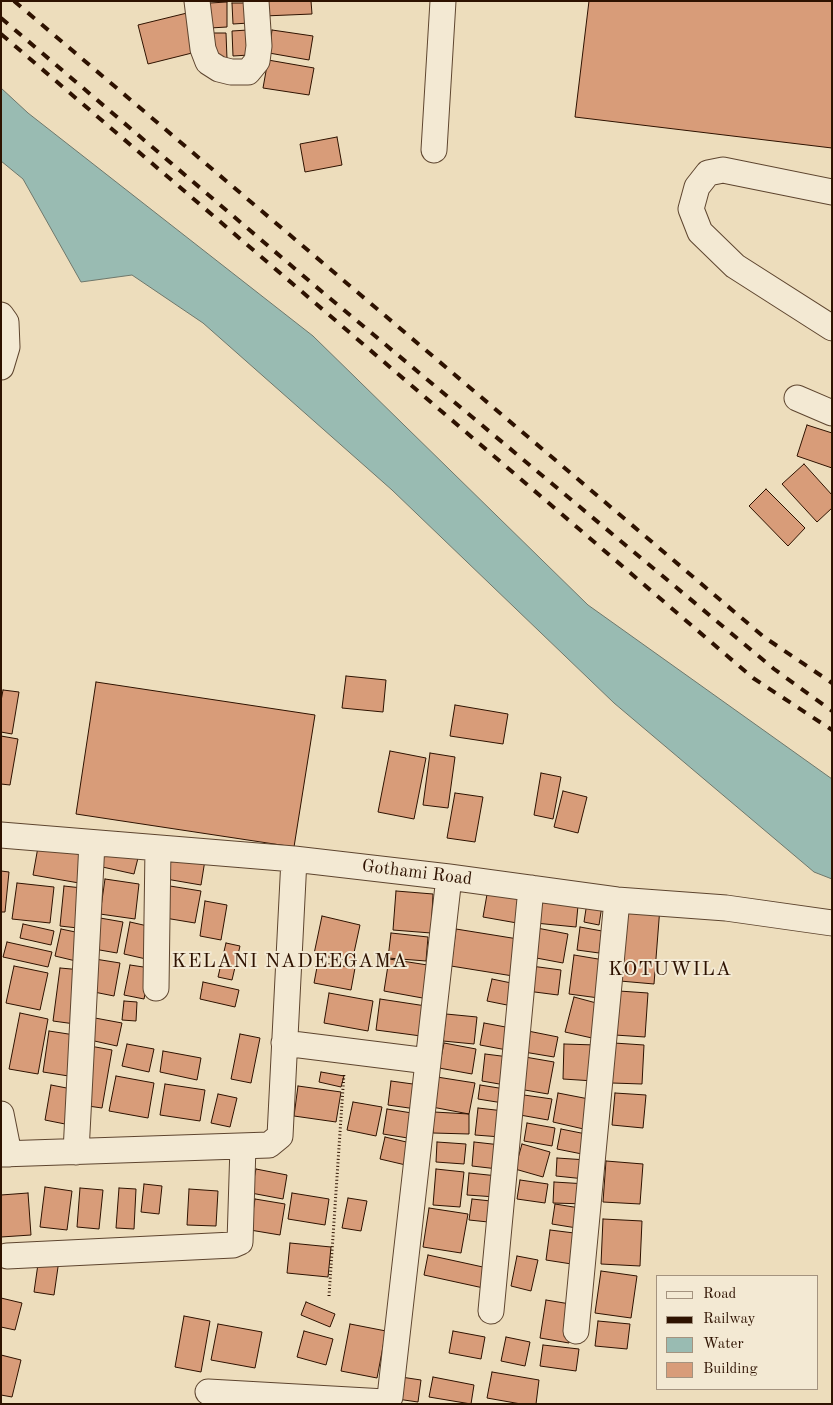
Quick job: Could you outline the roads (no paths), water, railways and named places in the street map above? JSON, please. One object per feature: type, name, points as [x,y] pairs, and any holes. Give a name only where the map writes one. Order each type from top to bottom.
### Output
[{"type":"street","points":[[197,1],[203,49],[208,62],[219,69],[232,72],[248,72],[256,61],[259,46],[256,1]]},
{"type":"street","points":[[434,150],[443,1]]},
{"type":"street","points":[[832,192],[723,170],[708,173],[696,187],[691,209],[700,232],[735,266],[832,328]]},
{"type":"street","points":[[1,314],[6,322],[7,347],[1,367]]},
{"type":"street","points":[[797,398],[832,413]]},
{"type":"street","name":"Gothami Road","points":[[1,835],[294,859],[450,877],[617,900],[726,908],[832,923]]},
{"type":"street","points":[[76,1152],[92,843]]},
{"type":"street","points":[[156,988],[158,848]]},
{"type":"street","points":[[1,1114],[5,1154],[269,1145],[280,1136],[294,859]]},
{"type":"street","points":[[208,1392],[261,1399],[385,1402],[390,1397],[450,877]]},
{"type":"street","points":[[490,1311],[531,888]]},
{"type":"street","points":[[576,1331],[617,900]]},
{"type":"street","points":[[284,1043],[428,1061]]},
{"type":"street","points":[[7,1256],[233,1244],[240,1242],[243,1146]]},
{"type":"water","points":[[1,88],[28,113],[313,336],[588,605],[832,779],[832,879],[814,872],[614,703],[392,490],[203,323],[132,275],[81,282],[23,179],[1,161]]},
{"type":"railway","points":[[14,1],[764,637],[832,683]]},
{"type":"railway","points":[[1,18],[314,285],[774,669],[832,711]]},
{"type":"railway","points":[[1,34],[753,678],[832,730]]},
{"type":"district","name":"KELANI NADEEGAMA","points":[[290,962]]},
{"type":"district","name":"KOTUWILA","points":[[670,970]]}]
